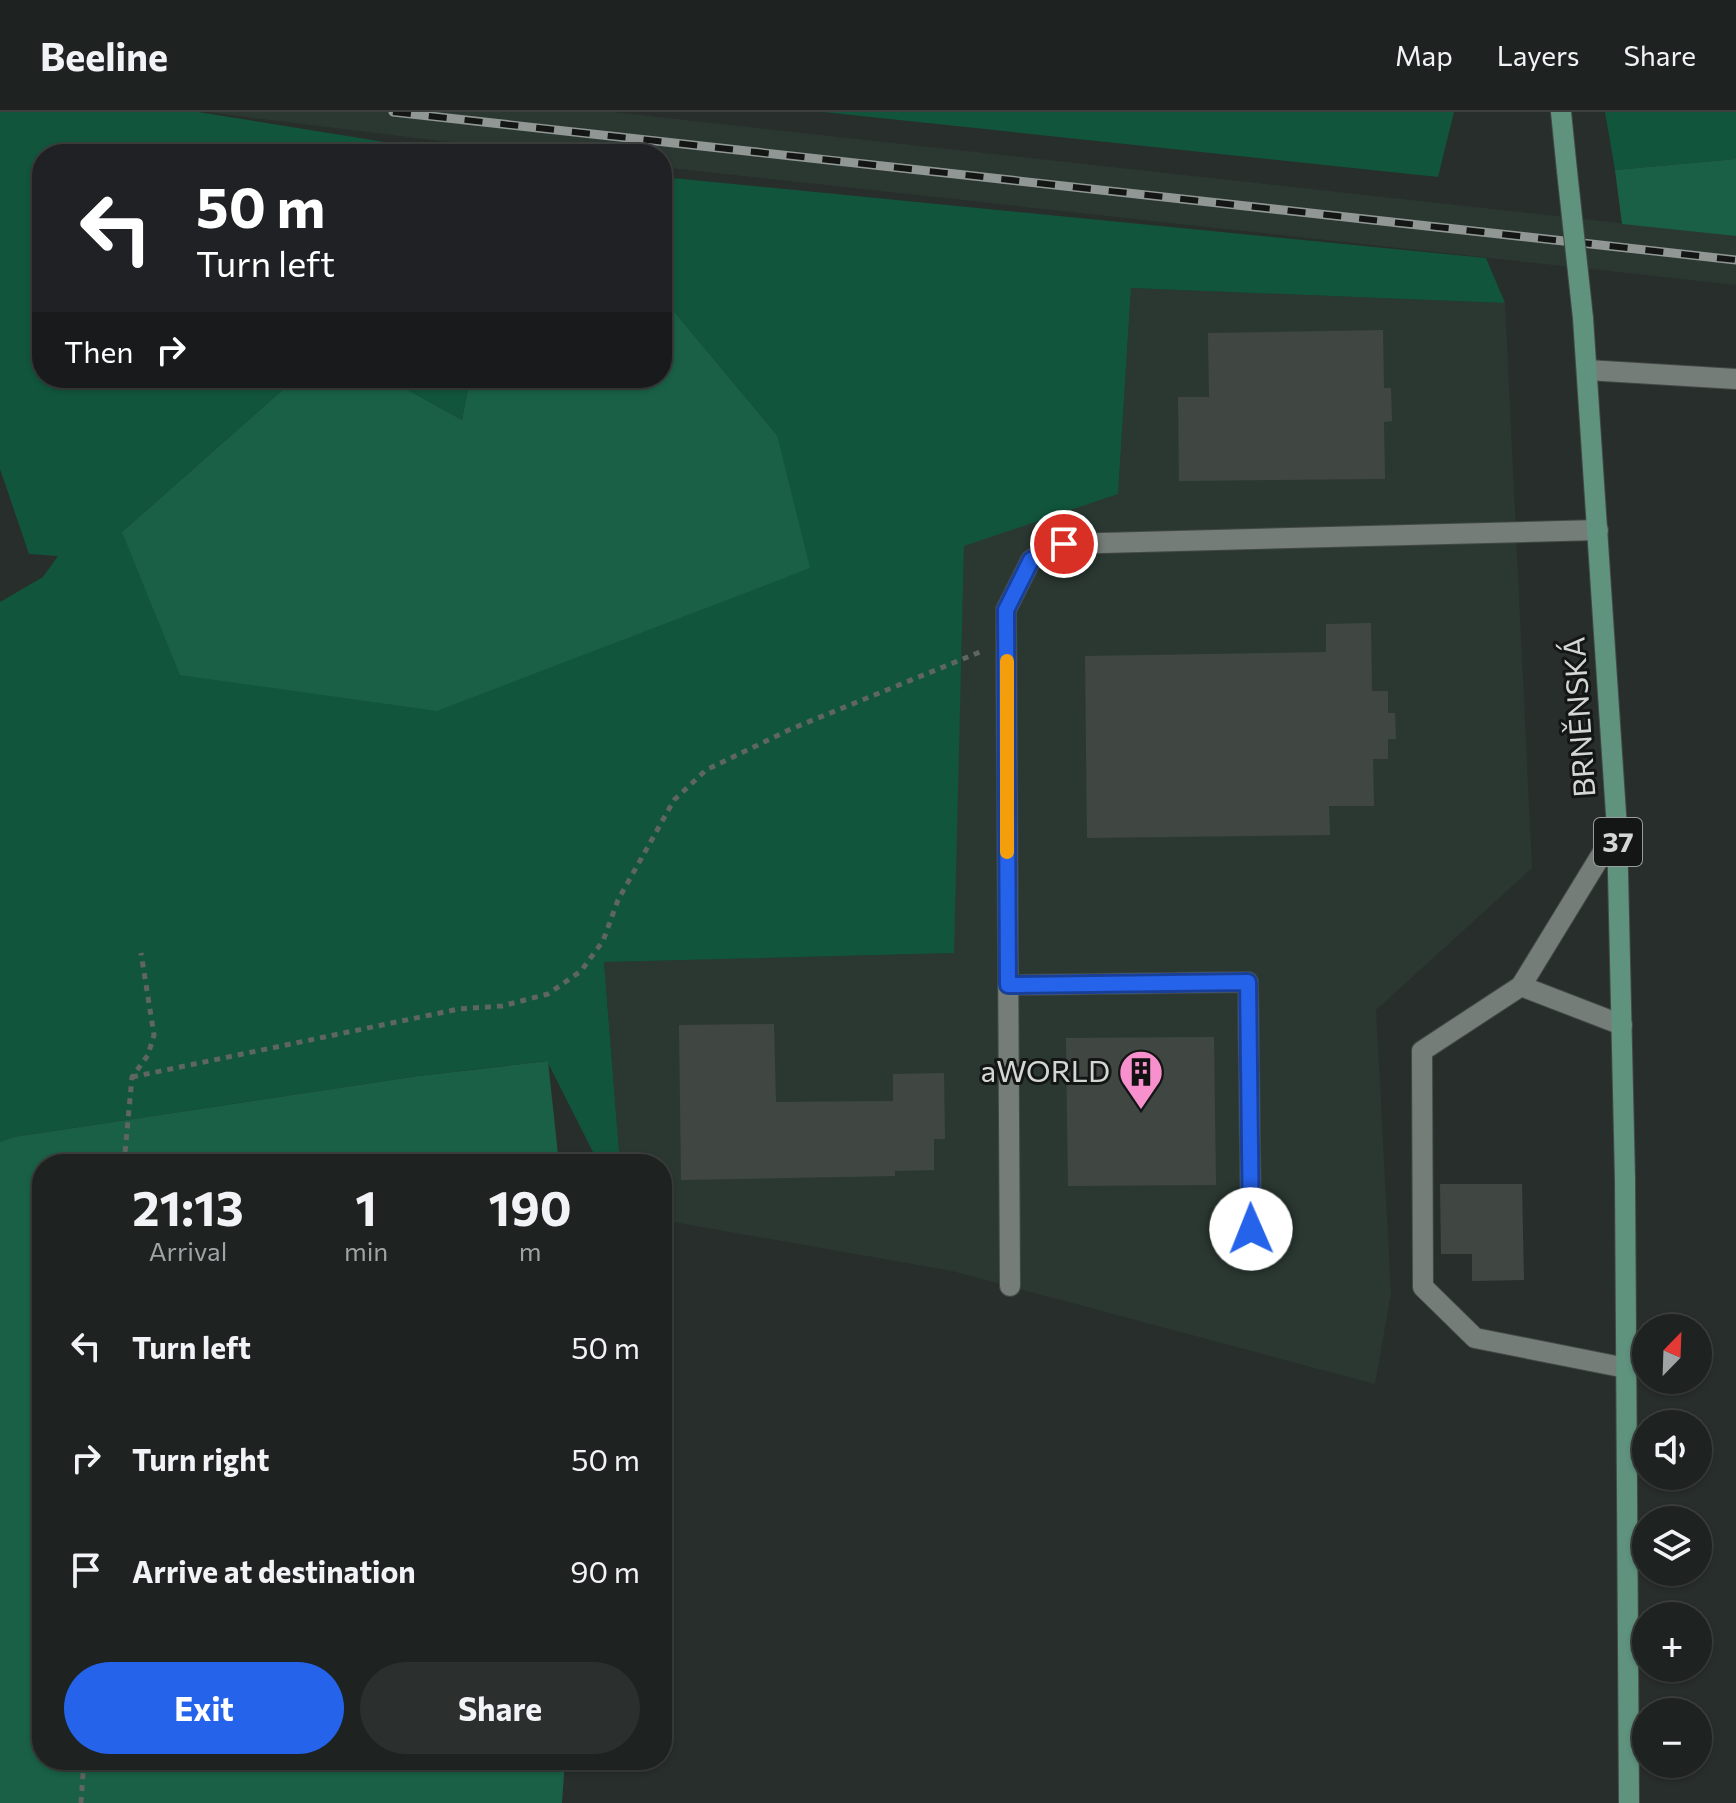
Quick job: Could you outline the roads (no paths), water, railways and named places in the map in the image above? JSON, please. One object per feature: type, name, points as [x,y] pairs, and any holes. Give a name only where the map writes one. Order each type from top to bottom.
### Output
[{"type":"main road","name":"BRNĚNSKÁ","points":[[1561,112],[1583,318],[1617,829],[1626,1368]]},
{"type":"main road","name":"37","points":[[1626,1368],[1629,1803]]},
{"type":"street","points":[[1587,370],[1736,379]]},
{"type":"street","points":[[1010,1286],[1006,610],[1031,560],[1064,544],[1598,530]]},
{"type":"street","points":[[1617,829],[1521,986],[1422,1051],[1423,1287],[1475,1338],[1626,1368]]},
{"type":"street","points":[[1008,985],[1248,982],[1251,1229]]},
{"type":"street","points":[[1521,986],[1622,1025]]},
{"type":"railway","points":[[393,112],[1736,260]]},
{"type":"place","name":"aWORLD","points":[[1141,1111]]}]
